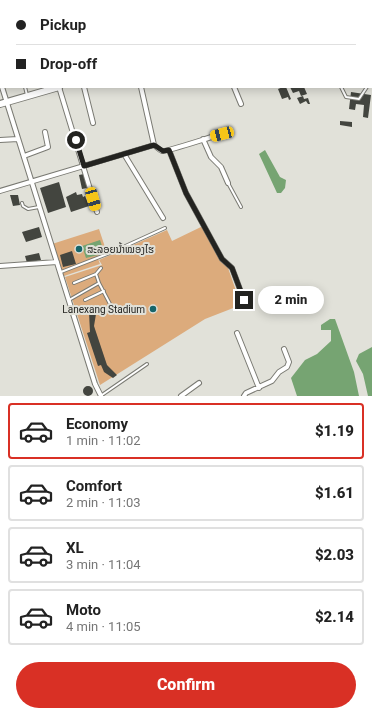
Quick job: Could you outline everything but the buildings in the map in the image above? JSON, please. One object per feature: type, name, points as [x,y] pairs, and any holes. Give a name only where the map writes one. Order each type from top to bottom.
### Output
[{"type":"main road","points":[[3,103],[47,88]]},
{"type":"street","points":[[1,88],[3,103],[18,139],[33,182],[95,384],[101,396]]},
{"type":"street","points":[[59,88],[97,212]]},
{"type":"street","points":[[84,88],[94,123]]},
{"type":"street","points":[[142,88],[154,145],[163,151],[222,134]]},
{"type":"street","points":[[234,88],[241,104]]},
{"type":"street","points":[[24,156],[48,147],[45,132]]},
{"type":"street","points":[[0,140],[18,139]]},
{"type":"street","points":[[203,139],[211,158],[221,167],[228,183]]},
{"type":"street","points":[[0,192],[154,145]]},
{"type":"street","points":[[169,150],[186,193],[222,259],[232,268],[244,300]]},
{"type":"street","points":[[124,154],[163,218]]},
{"type":"street","points":[[0,266],[57,262]]},
{"type":"street","points":[[237,333],[259,388]]},
{"type":"street","points":[[244,396],[246,393],[272,381],[279,372],[287,367],[289,362],[284,349]]},
{"type":"street","points":[[181,396],[199,383]]},
{"type":"lane","points":[[25,88],[27,96]]},
{"type":"lane","points":[[342,88],[346,97],[359,98],[366,88]]},
{"type":"lane","points":[[228,183],[241,206]]},
{"type":"lane","points":[[22,203],[23,206],[28,209],[40,206]]},
{"type":"lane","points":[[60,272],[110,253],[165,228]]},
{"type":"lane","points":[[74,283],[96,274],[101,268]]},
{"type":"lane","points":[[96,274],[110,304]]},
{"type":"lane","points":[[69,300],[99,283]]},
{"type":"lane","points":[[85,300],[104,291]]},
{"type":"lane","points":[[101,396],[147,364]]},
{"type":"shaded area","points":[[265,150],[280,177],[286,180],[285,188],[281,193],[277,193],[259,154]]},
{"type":"shaded area","name":"Lanexang Stadium","points":[[203,226],[222,263],[227,265],[241,305],[205,319],[100,385],[65,277],[102,265],[99,260],[167,230],[172,241]]},
{"type":"shaded area","name":"ສະລອຍນ້ຳໝອງໄຮ","points":[[99,229],[107,253],[97,256],[100,264],[61,277],[52,244]]},
{"type":"shaded area","points":[[100,240],[102,246],[96,248],[98,255],[86,258],[82,246]]},
{"type":"shaded area","points":[[330,319],[335,319],[354,372],[359,396],[297,396],[291,378],[305,360],[317,354],[331,341],[331,330],[321,330],[321,325]]},
{"type":"shaded area","points":[[372,347],[372,396],[368,396],[363,374],[356,361],[359,354]]},
{"type":"place","name":"ສະລອຍນ້ຳໝອງໄຮ","points":[[79,249]]},
{"type":"place","name":"Lanexang Stadium","points":[[153,309]]},
{"type":"route","points":[[76,140],[84,166],[154,145],[160,150],[169,150],[183,187],[222,259],[232,268],[244,300]]}]
